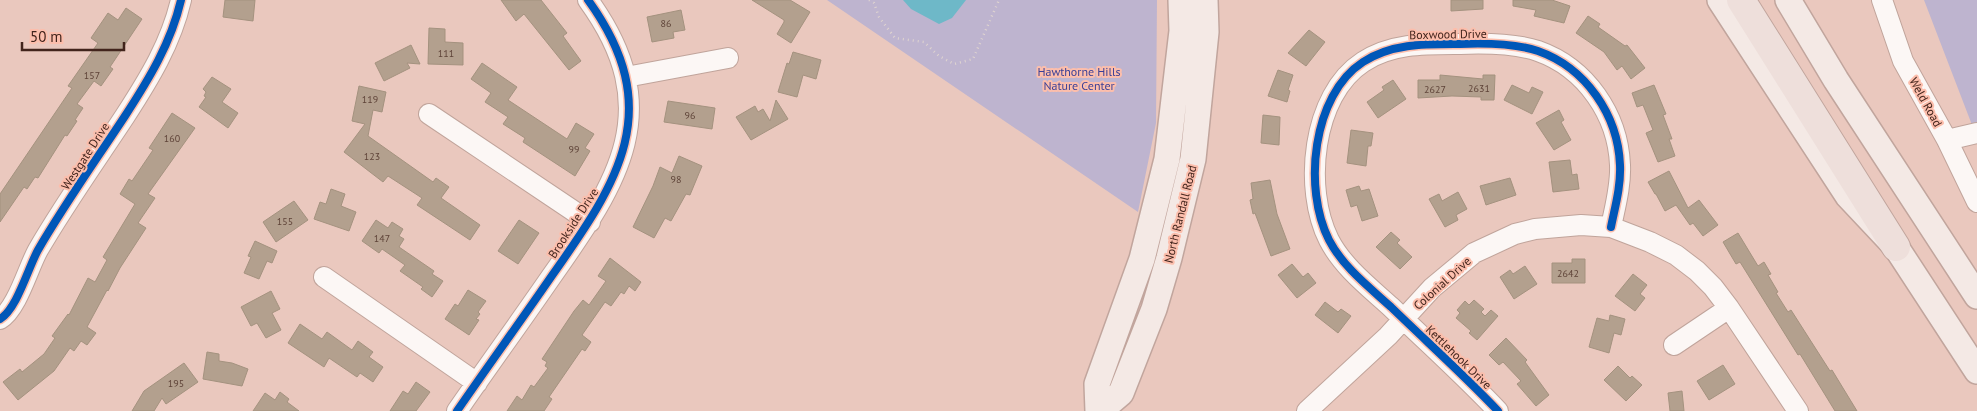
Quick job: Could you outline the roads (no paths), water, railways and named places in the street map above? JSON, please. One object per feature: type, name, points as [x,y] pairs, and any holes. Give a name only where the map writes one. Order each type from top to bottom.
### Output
[{"type":"highway","points":[[1741,0],[1896,247]]},
{"type":"main road","name":"North Randall Road","points":[[1099,411],[1096,384],[1142,259],[1167,159],[1182,31],[1181,0]]},
{"type":"main road","name":"North Randall Road","points":[[1099,411],[1121,393],[1154,309],[1169,258],[1193,159],[1206,32],[1205,0]]},
{"type":"main road","points":[[1201,82],[1215,45],[1216,0]]},
{"type":"main road","points":[[1720,0],[1848,196],[1896,247],[1977,371]]},
{"type":"main road","points":[[1788,0],[1836,80],[1977,296]]},
{"type":"street","name":"Westgate Drive","points":[[0,319],[4,317],[16,298],[38,249],[155,68],[177,17],[181,0]]},
{"type":"street","name":"Brookside Drive","points":[[457,411],[590,222],[612,180],[624,150],[629,114],[626,77],[620,56],[606,25],[588,0]]},
{"type":"street","name":"Weld Road","points":[[1882,0],[1903,61],[1947,140],[1977,202]]},
{"type":"street","name":"Boxwood Drive","points":[[1403,319],[1360,279],[1339,255],[1330,241],[1324,226],[1315,194],[1318,142],[1328,105],[1339,85],[1348,75],[1361,63],[1374,56],[1406,46],[1500,44],[1537,51],[1566,65],[1593,91],[1607,111],[1614,128],[1620,166],[1619,185],[1611,227]]},
{"type":"street","points":[[626,77],[728,58]]},
{"type":"street","name":"Brookside Drive","points":[[429,114],[590,222]]},
{"type":"street","points":[[1947,140],[1977,133]]},
{"type":"street","name":"Colonial Drive","points":[[1307,411],[1388,336],[1455,268],[1474,253],[1515,234],[1566,225],[1611,227],[1650,242],[1676,255],[1697,271],[1713,287],[1729,308],[1798,411]]},
{"type":"street","points":[[324,277],[477,383]]},
{"type":"street","points":[[1674,345],[1729,308]]},
{"type":"street","name":"Kettlehook Drive","points":[[1403,319],[1498,411]]},
{"type":"water","points":[[903,0],[966,0],[952,18],[939,24],[911,9]]},
{"type":"park label","name":"Hawthorne Hills Nature Center","points":[[1079,78]]}]
